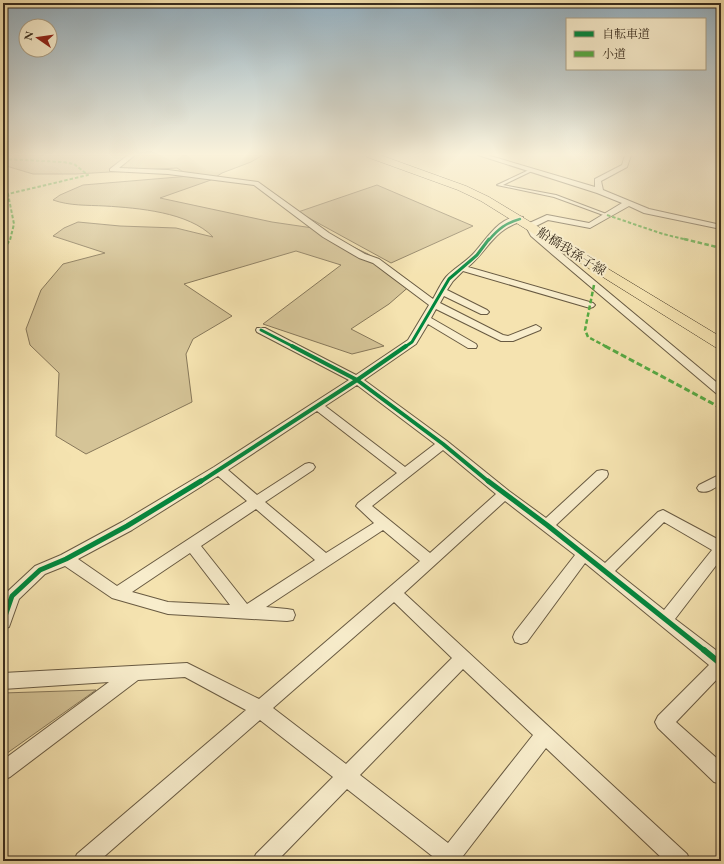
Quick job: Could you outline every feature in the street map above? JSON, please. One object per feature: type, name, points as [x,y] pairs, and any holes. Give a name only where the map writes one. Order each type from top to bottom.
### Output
[{"type":"main road","name":"船橋我孫子線","points":[[477,195],[524,222],[719,341]]},
{"type":"street","points":[[272,195],[326,236],[362,256],[376,261],[434,304],[501,338],[509,340],[536,328]]},
{"type":"street","points":[[610,195],[647,211],[721,227]]},
{"type":"street","points":[[3,622],[12,596],[40,570],[66,559],[127,526],[219,470],[412,342],[449,279],[477,255],[495,232],[507,223],[524,222],[535,224],[547,217],[590,226],[628,203]]},
{"type":"street","points":[[524,222],[534,234],[556,253],[721,392]]},
{"type":"street","points":[[461,268],[590,305]]},
{"type":"street","points":[[442,290],[484,312]]},
{"type":"street","points":[[425,318],[472,346]]},
{"type":"street","points":[[261,330],[356,380],[442,444],[504,494],[547,525],[721,664],[664,722],[721,775]]},
{"type":"street","points":[[317,405],[405,473]]},
{"type":"street","points":[[430,560],[363,506],[442,444]]},
{"type":"street","points":[[117,594],[309,467]]},
{"type":"street","points":[[219,470],[326,561]]},
{"type":"street","points":[[547,525],[602,474]]},
{"type":"street","points":[[704,488],[721,478]]},
{"type":"street","points":[[84,861],[259,708],[394,593],[504,494]]},
{"type":"street","points":[[606,571],[663,515],[721,549],[666,619]]},
{"type":"street","points":[[245,613],[384,524]]},
{"type":"street","points":[[192,545],[245,613]]},
{"type":"street","points":[[521,637],[584,554]]},
{"type":"street","points":[[66,559],[117,594],[168,608],[287,615]]},
{"type":"street","points":[[394,593],[680,861]]},
{"type":"street","points":[[263,861],[463,658]]},
{"type":"street","points":[[3,681],[187,670],[259,708],[450,860],[545,735]]},
{"type":"street","points":[[3,771],[136,672]]},
{"type":"lane","points":[[552,195],[607,215]]},
{"type":"shaded area","points":[[60,195],[168,195],[160,198],[272,222],[313,228],[368,254],[412,284],[389,304],[351,329],[384,346],[352,354],[263,324],[341,265],[296,251],[184,284],[232,316],[193,339],[186,354],[192,402],[86,454],[56,436],[59,373],[30,345],[26,329],[41,290],[63,264],[105,253],[53,236],[64,228],[78,222],[120,226],[176,228],[213,237],[191,222],[162,213],[132,208],[72,204],[53,200]]},
{"type":"shaded area","points":[[347,195],[401,195],[473,226],[391,263],[298,212]]},
{"type":"shaded area","points":[[96,690],[3,756],[3,693]]},
{"type":"marked path","points":[[3,251],[12,237],[14,224],[14,217],[8,195]]},
{"type":"marked path","points":[[607,215],[663,234],[721,248]]},
{"type":"marked path","points":[[594,285],[585,330],[588,337],[721,408]]},
{"type":"cycle path","points":[[3,622],[12,596],[40,570],[66,559],[127,526],[219,470],[357,380],[412,342],[449,279],[477,255],[495,232],[507,223],[520,219]]},
{"type":"cycle path","points":[[261,330],[357,380],[443,444],[504,494],[547,525],[721,664]]}]
